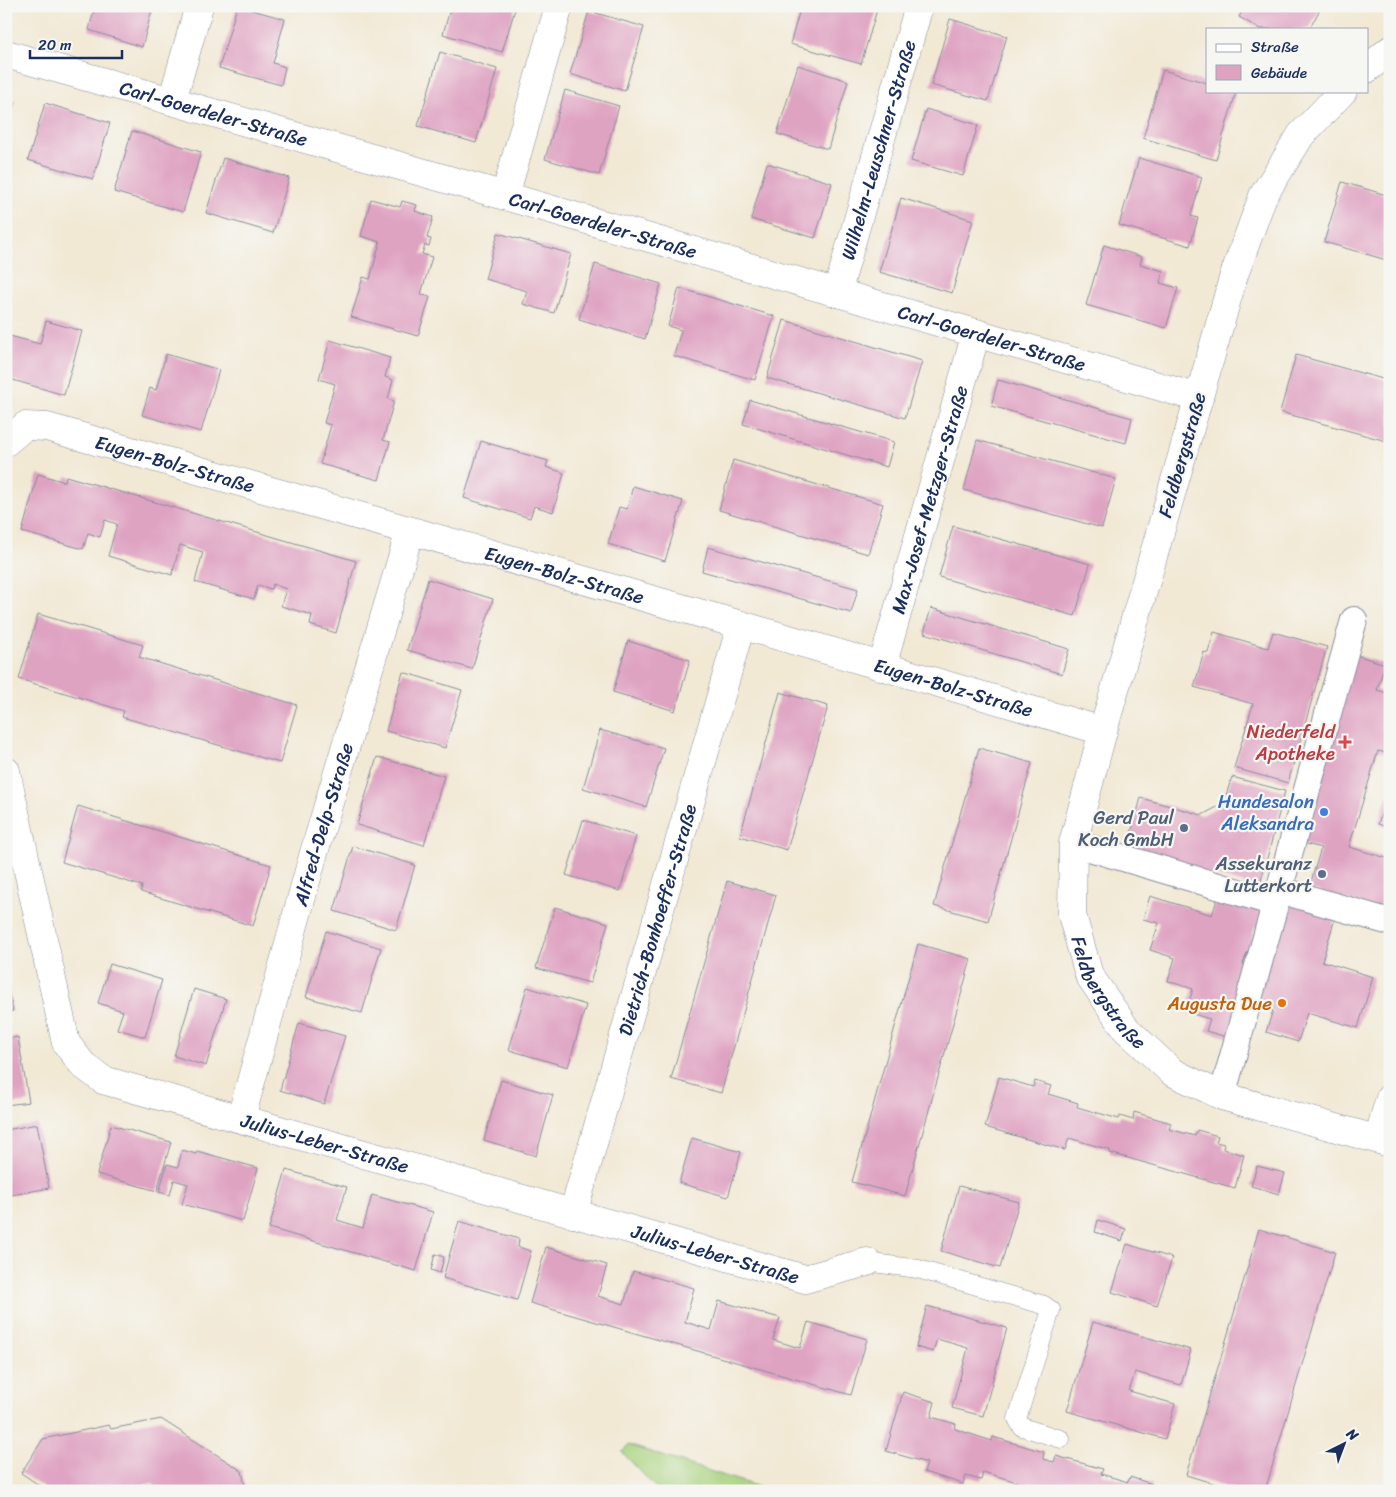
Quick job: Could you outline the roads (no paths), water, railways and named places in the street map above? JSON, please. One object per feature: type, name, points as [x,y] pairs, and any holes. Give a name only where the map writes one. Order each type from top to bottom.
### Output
[{"type":"street","points":[[172,101],[199,6]]},
{"type":"street","points":[[505,196],[559,6]]},
{"type":"street","name":"Wilhelm-Leuschner-Straße","points":[[837,293],[919,6]]},
{"type":"street","points":[[1368,68],[1390,50]]},
{"type":"street","name":"Carl-Goerdeler-Straße","points":[[6,54],[505,196],[1199,398]]},
{"type":"street","name":"Feldbergstraße","points":[[1342,92],[1301,135],[1263,196],[1234,275],[1103,731],[1073,843],[1072,915],[1089,975],[1126,1029],[1172,1072],[1222,1096],[1266,1110],[1384,1141]]},
{"type":"street","name":"Max-Josef-Metzger-Straße","points":[[882,666],[976,333]]},
{"type":"street","name":"Eugen-Bolz-Straße","points":[[16,434],[47,426],[1103,731]]},
{"type":"street","name":"Alfred-Delp-Straße","points":[[241,1118],[313,856],[410,532]]},
{"type":"street","points":[[1222,1096],[1354,620]]},
{"type":"street","name":"Dietrich-Bonhoeffer-Straße","points":[[573,1214],[741,625]]},
{"type":"street","name":"Julius-Leber-Straße","points":[[6,771],[66,1043],[83,1065],[103,1080],[806,1279],[867,1262]]},
{"type":"street","points":[[1073,843],[1277,897],[1390,922]]},
{"type":"street","points":[[1384,1141],[1390,1098]]},
{"type":"lane","points":[[867,1262],[918,1269],[1044,1304],[1051,1310],[1017,1419],[1022,1427],[1061,1439]]},
{"type":"place","name":"Niederfeld Apotheke","points":[[1345,742]]},
{"type":"place","name":"Hundesalon Aleksandra","points":[[1324,812]]},
{"type":"place","name":"Gerd Paul Koch GmbH","points":[[1184,828]]},
{"type":"place","name":"Assekuranz Lutterkort","points":[[1322,874]]},
{"type":"place","name":"Augusta Due","points":[[1282,1003]]}]
